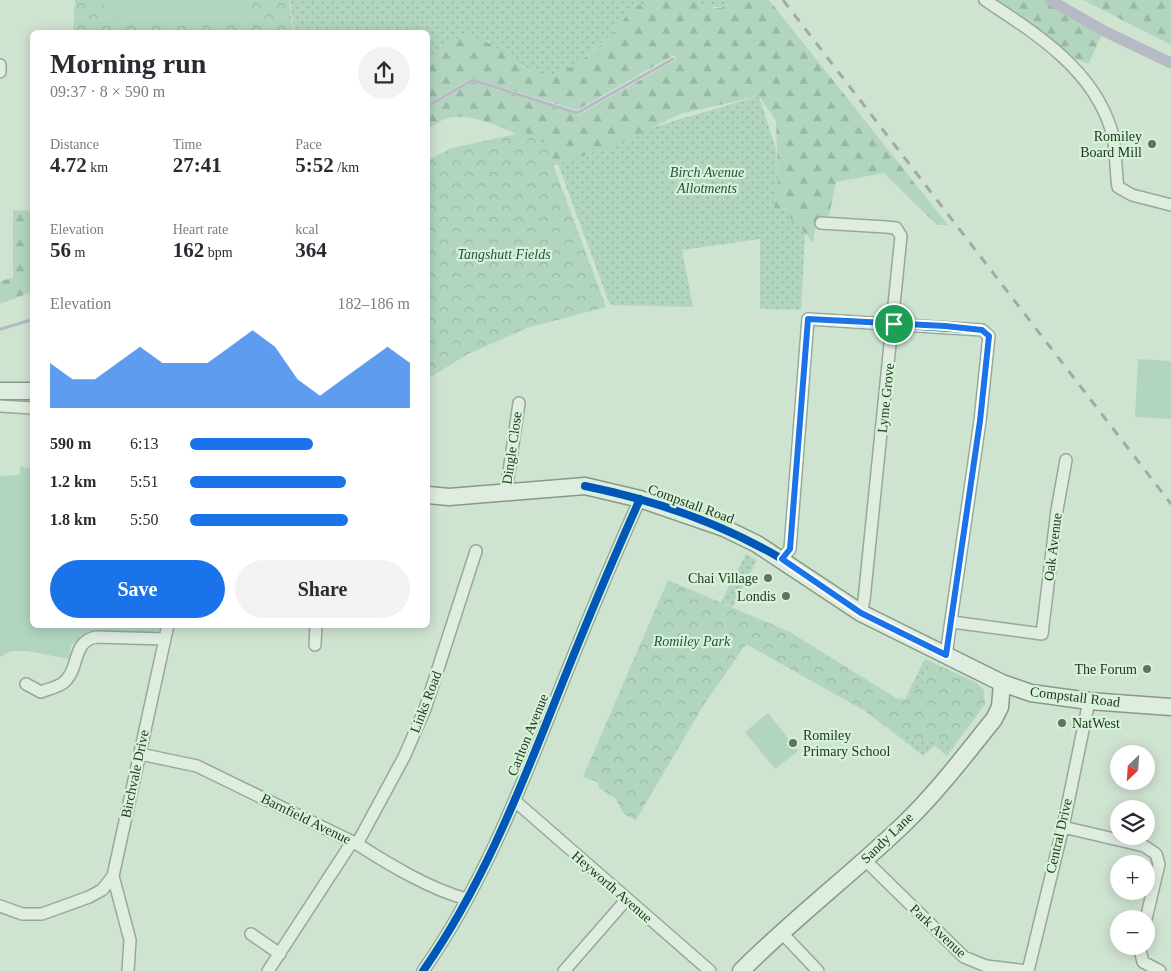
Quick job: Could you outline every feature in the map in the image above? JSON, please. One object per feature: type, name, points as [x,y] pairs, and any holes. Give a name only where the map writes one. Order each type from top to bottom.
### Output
[{"type":"main road","points":[[0,391],[30,391]]},
{"type":"main road","name":"Compstall Road","points":[[430,495],[449,497],[586,486],[640,499],[724,528],[782,559],[861,613],[1002,683],[1032,693],[1089,701],[1171,707]]},
{"type":"main road","name":"Sandy Lane","points":[[741,971],[781,932],[864,860],[929,798],[994,720],[1000,707],[1002,683]]},
{"type":"street","points":[[985,0],[1058,51],[1081,76],[1101,105],[1112,131],[1118,187],[1132,196],[1171,206]]},
{"type":"street","points":[[0,65],[0,72]]},
{"type":"street","name":"Lyme Grove","points":[[821,223],[896,228],[901,236],[894,324],[864,600],[861,613]]},
{"type":"street","points":[[782,559],[790,549],[808,319],[982,330],[989,336],[980,421],[946,655]]},
{"type":"street","name":"Dingle Close","points":[[506,492],[518,403]]},
{"type":"street","points":[[0,406],[30,408]]},
{"type":"street","name":"Oak Avenue","points":[[952,622],[1042,634],[1057,510],[1066,460]]},
{"type":"street","name":"Carlton Avenue","points":[[423,971],[450,932],[487,863],[515,801],[601,585],[640,499]]},
{"type":"street","name":"Links Road","points":[[268,971],[354,843],[404,757],[425,709],[476,552]]},
{"type":"street","name":"Birchvale Drive","points":[[128,971],[130,940],[112,876],[167,628]]},
{"type":"street","points":[[315,645],[316,628]]},
{"type":"street","points":[[26,684],[41,692],[62,684],[74,668],[82,642],[87,639],[165,639]]},
{"type":"street","name":"Central Drive","points":[[1028,971],[1089,701]]},
{"type":"street","name":"Barnfield Avenue","points":[[140,754],[197,766],[354,843],[381,860],[449,894],[466,899]]},
{"type":"street","name":"Heyworth Avenue","points":[[515,801],[626,900],[710,971]]},
{"type":"street","points":[[1062,827],[1144,846],[1156,854],[1159,864],[1148,910]]},
{"type":"street","name":"Park Avenue","points":[[864,860],[964,958],[986,966],[1028,971]]},
{"type":"street","points":[[0,906],[22,914],[42,914],[89,897],[102,890],[112,876]]},
{"type":"street","points":[[564,971],[626,900]]},
{"type":"street","points":[[781,932],[818,971]]},
{"type":"street","points":[[251,934],[280,954]]},
{"type":"street","points":[[1141,955],[1143,962],[1160,971]]},
{"type":"green space","points":[[75,0],[289,0],[293,30],[73,30]]},
{"type":"green space","points":[[104,0],[249,0],[247,25],[104,17]]},
{"type":"green space","points":[[290,0],[733,0],[724,7],[708,7],[689,1],[635,7],[612,34],[573,68],[552,75],[538,75],[502,54],[488,41],[456,40],[430,63],[430,30],[294,30]]},
{"type":"green space","points":[[733,0],[769,0],[948,225],[937,225],[884,173],[836,182],[829,216],[821,216],[816,223],[813,243],[798,224],[791,219],[788,210],[774,208],[778,180],[776,121],[759,96],[680,114],[618,144],[553,166],[530,143],[520,136],[495,125],[470,118],[458,117],[440,121],[430,128],[430,107],[472,82],[578,115],[676,60],[674,55],[577,110],[471,78],[430,103],[430,63],[456,40],[467,37],[478,38],[488,42],[527,70],[547,75],[557,73],[578,63],[615,31],[631,11],[639,5],[661,1],[690,1],[711,7],[720,8]]},
{"type":"green space","points":[[985,0],[1050,0],[1104,31],[1088,64],[1058,51]]},
{"type":"green space","points":[[1083,0],[1171,0],[1171,45]]},
{"type":"green space","name":"Birch Avenue Allotments","points":[[759,96],[776,150],[778,180],[774,208],[806,214],[801,310],[760,309],[760,239],[682,250],[693,307],[610,305],[555,156]]},
{"type":"green space","name":"Tangshutt Fields","points":[[525,132],[545,143],[606,307],[527,328],[468,354],[430,377],[430,159],[452,148]]},
{"type":"green space","points":[[13,210],[30,211],[30,293],[0,304],[0,281],[13,278]]},
{"type":"green space","points":[[1138,359],[1171,361],[1171,419],[1135,417]]},
{"type":"green space","points":[[20,467],[30,468],[30,628],[160,628],[159,635],[83,637],[71,646],[69,659],[27,651],[11,651],[0,657],[0,476],[20,475]]},
{"type":"green space","points":[[746,554],[757,560],[733,607],[721,602]]},
{"type":"green space","name":"Romiley Park","points":[[668,580],[790,632],[896,698],[905,699],[922,684],[930,666],[925,659],[977,683],[984,690],[985,704],[952,749],[944,738],[925,742],[908,734],[893,732],[865,711],[746,644],[703,706],[636,820],[624,814],[615,798],[599,788],[598,782],[583,777]]},
{"type":"green space","points":[[925,659],[930,666],[922,684],[905,699]]},
{"type":"green space","points":[[768,713],[798,751],[775,769],[745,732]]},
{"type":"green space","points":[[893,732],[908,734],[925,742],[944,738],[952,749],[947,756],[935,745],[923,756]]},
{"type":"waterway","points":[[1050,0],[1104,31],[1171,63]]},
{"type":"waterway","points":[[430,105],[472,80],[577,113],[673,59]]},
{"type":"waterway","points":[[1,329],[30,320]]},
{"type":"railway","points":[[783,0],[1171,504]]},
{"type":"cycle path","points":[[585,486],[636,498],[686,514],[735,534],[782,559],[790,549],[808,319],[982,330],[989,336],[980,421],[946,655]]},
{"type":"cycle path","points":[[423,971],[462,909],[495,844],[525,777],[595,603],[640,499]]},
{"type":"place","name":"Romiley Board Mill","points":[[1152,144]]},
{"type":"place","name":"Chai Village","points":[[768,578]]},
{"type":"place","name":"Londis","points":[[786,596]]},
{"type":"place","name":"The Forum","points":[[1147,669]]},
{"type":"place","name":"NatWest","points":[[1062,723]]},
{"type":"place","name":"Romiley Primary School","points":[[793,743]]},
{"type":"route","points":[[808,319],[894,324],[982,330],[989,336],[980,421],[946,655],[919,644],[861,613],[782,559],[790,549],[808,319]]}]
